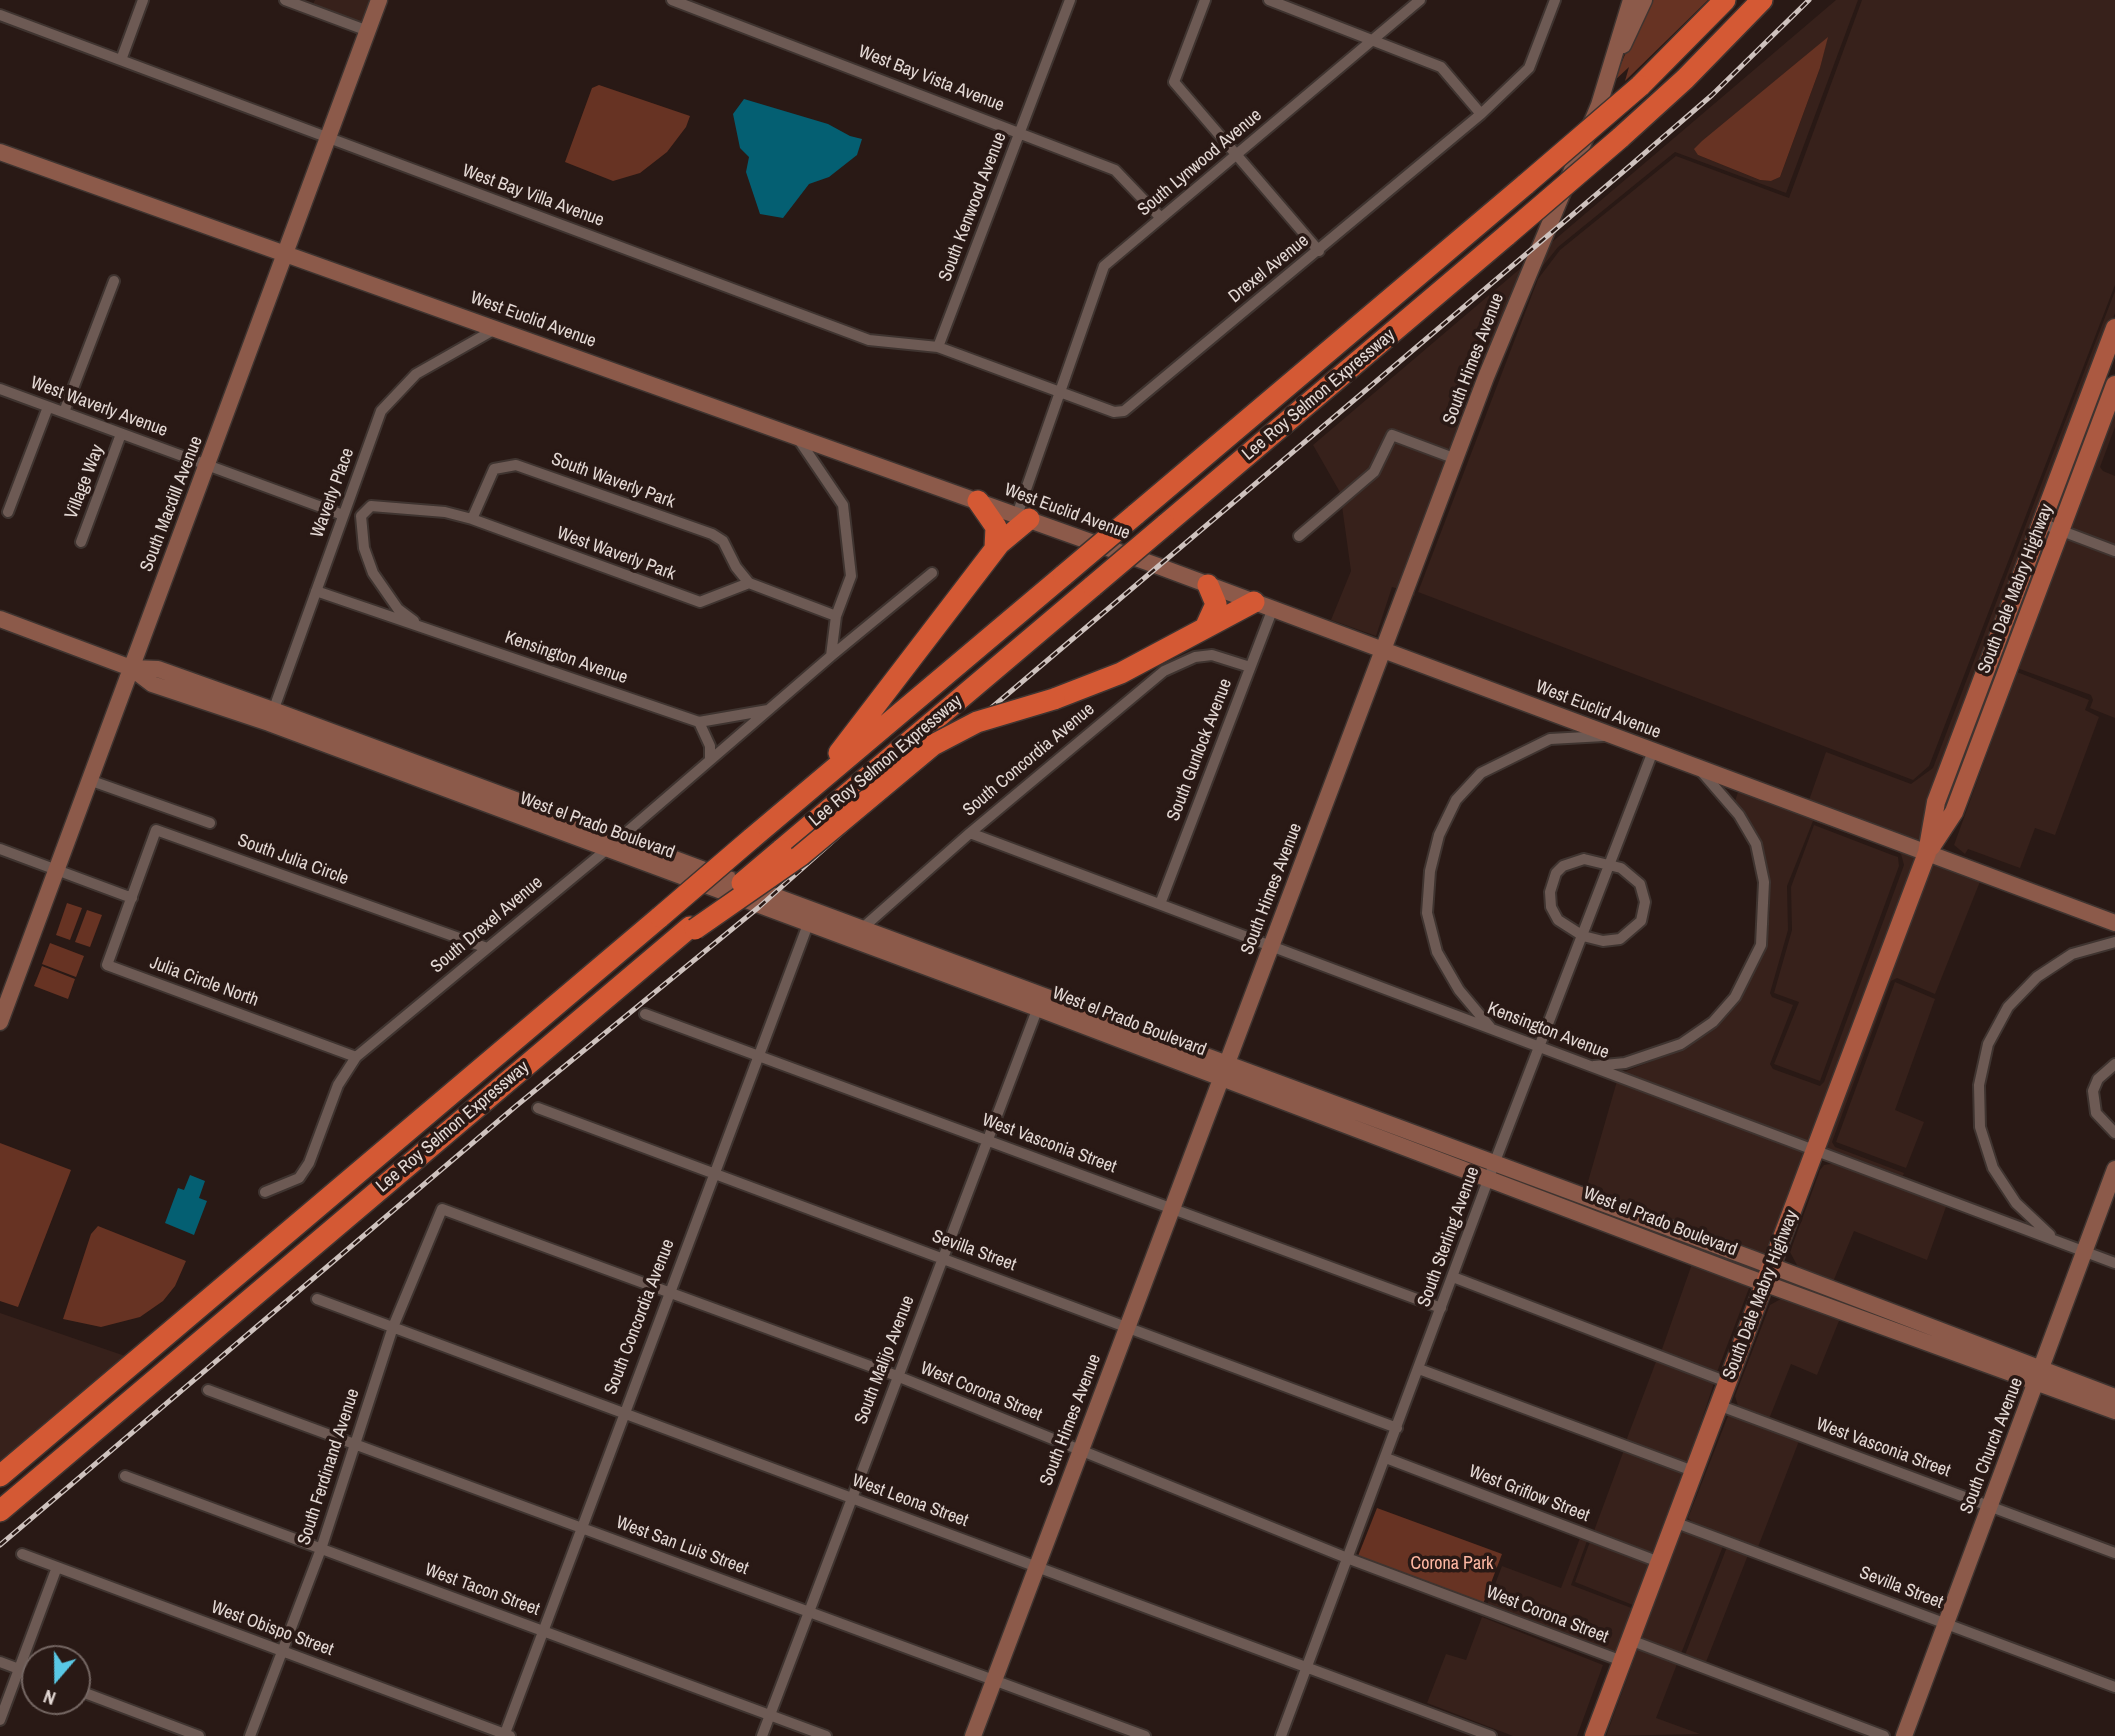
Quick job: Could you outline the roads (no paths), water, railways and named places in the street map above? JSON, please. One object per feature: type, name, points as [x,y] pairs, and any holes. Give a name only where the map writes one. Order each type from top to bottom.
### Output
[{"type":"highway","name":"Lee Roy Selmon Expressway","points":[[0,1476],[1526,184],[1640,86],[1725,0]]},
{"type":"highway","name":"Lee Roy Selmon Expressway","points":[[0,1511],[1507,236],[1685,79],[1762,0]]},
{"type":"highway","points":[[978,501],[996,527],[995,548]]},
{"type":"highway","points":[[808,792],[884,698],[995,548],[1023,517]]},
{"type":"highway","points":[[1206,626],[1216,604],[1208,585]]},
{"type":"highway","points":[[688,931],[800,856],[933,745],[977,722],[1054,699],[1121,673],[1206,626],[1263,605]]},
{"type":"main road","points":[[2096,433],[2101,393],[2113,360],[2113,334]]},
{"type":"main road","name":"South Dale Mabry Highway","points":[[1594,1736],[1927,853],[1936,802],[2113,334]]},
{"type":"main road","name":"South Dale Mabry Highway","points":[[1927,853],[1954,812],[2115,385]]},
{"type":"street","points":[[121,60],[143,0]]},
{"type":"street","points":[[285,0],[368,31]]},
{"type":"street","name":"South Macdill Avenue","points":[[0,1022],[379,0]]},
{"type":"street","name":"West Bay Vista Avenue","points":[[672,0],[1020,131],[1115,170],[1161,218]]},
{"type":"street","name":"South Kenwood Avenue","points":[[938,347],[1070,0]]},
{"type":"street","points":[[1205,0],[1174,82],[1319,251]]},
{"type":"street","points":[[1269,0],[1375,39],[1441,67],[1481,114]]},
{"type":"street","name":"South Lynwood Avenue","points":[[1059,392],[1104,266],[1420,0]]},
{"type":"street","name":"Drexel Avenue","points":[[1059,392],[1103,410],[1124,411],[1481,114],[1529,68],[1555,0]]},
{"type":"street","name":"South Himes Avenue","points":[[973,1736],[1486,377],[1599,105],[1615,60],[1631,0]]},
{"type":"street","name":"South Himes Avenue","points":[[1615,60],[1635,26],[1644,0]]},
{"type":"street","name":"West Bay Villa Avenue","points":[[0,15],[869,340],[938,347],[1059,392]]},
{"type":"street","name":"West Euclid Avenue","points":[[0,152],[268,251],[286,253],[498,327],[1023,517],[2115,923]]},
{"type":"street","points":[[64,412],[114,281]]},
{"type":"street","name":"Waverly Place","points":[[271,716],[381,411],[416,374],[498,327]]},
{"type":"street","name":"West Waverly Avenue","points":[[0,389],[208,466],[361,516]]},
{"type":"street","points":[[1023,517],[1059,392]]},
{"type":"street","points":[[8,512],[48,407]]},
{"type":"street","name":"Village Way","points":[[81,542],[121,434]]},
{"type":"street","points":[[796,435],[843,505],[851,576],[836,616],[831,656]]},
{"type":"street","points":[[1299,536],[1374,472],[1392,435],[1456,459]]},
{"type":"street","name":"South Waverly Park","points":[[472,519],[495,469],[516,465],[712,534],[723,541],[736,566],[749,583]]},
{"type":"street","points":[[361,516],[371,506],[445,512],[472,519]]},
{"type":"street","name":"Kensington Avenue","points":[[361,516],[363,548],[373,573],[398,609],[422,628]]},
{"type":"street","name":"West Waverly Park","points":[[472,519],[700,602],[749,583]]},
{"type":"street","points":[[2041,523],[2115,551]]},
{"type":"street","points":[[831,656],[932,573]]},
{"type":"street","points":[[749,583],[836,616]]},
{"type":"street","name":"Kensington Avenue","points":[[316,591],[699,722],[770,710]]},
{"type":"street","name":"South Gunlock Avenue","points":[[1160,904],[1250,667],[1263,605]]},
{"type":"street","name":"West el Prado Boulevard","points":[[0,619],[131,668],[152,684],[271,716],[442,782],[606,850],[856,934],[1040,1002],[2039,1376],[2115,1411]]},
{"type":"street","name":"South Concordia Avenue","points":[[856,934],[970,833],[1164,671],[1195,657],[1212,655],[1250,667]]},
{"type":"street","name":"South Drexel Avenue","points":[[265,1192],[299,1178],[309,1163],[338,1085],[356,1057],[606,850],[831,656]]},
{"type":"street","points":[[699,722],[710,746],[710,760]]},
{"type":"street","points":[[1492,1029],[1459,990],[1437,953],[1427,913],[1430,871],[1438,835],[1456,800],[1481,773],[1550,739],[1614,736]]},
{"type":"street","name":"South Sterling Avenue","points":[[1281,1736],[1492,1171],[1653,751]]},
{"type":"street","points":[[1592,1066],[1625,1063],[1681,1044],[1713,1022],[1735,997],[1761,945],[1764,882],[1756,844],[1739,815],[1698,768]]},
{"type":"street","points":[[89,780],[210,823]]},
{"type":"street","name":"West el Prado Boulevard","points":[[442,782],[619,838],[810,918]]},
{"type":"street","name":"South Julia Circle","points":[[132,898],[156,830],[486,948]]},
{"type":"street","name":"Kensington Avenue","points":[[970,833],[2115,1263]]},
{"type":"street","points":[[0,849],[132,898]]},
{"type":"street","points":[[1584,859],[1621,868],[1640,884],[1645,902],[1642,921],[1620,939],[1603,941],[1583,936],[1558,920],[1551,907],[1550,892],[1556,873],[1563,866],[1584,859]]},
{"type":"street","name":"Julia Circle North","points":[[132,898],[107,965],[356,1057]]},
{"type":"street","name":"South Concordia Avenue","points":[[506,1735],[623,1412],[810,918]]},
{"type":"street","points":[[2057,1241],[2016,1203],[1993,1168],[1980,1127],[1979,1085],[1988,1044],[2008,1007],[2022,992],[2037,977],[2072,954],[2115,942]]},
{"type":"street","name":"South Malijo Avenue","points":[[762,1736],[1040,1002]]},
{"type":"street","name":"West Vasconia Street","points":[[645,1014],[1441,1308]]},
{"type":"street","points":[[2115,1064],[2098,1079],[2092,1091],[2095,1113],[2115,1133]]},
{"type":"street","name":"Sevilla Street","points":[[538,1108],[1397,1428]]},
{"type":"street","name":"South Church Avenue","points":[[1904,1736],[2115,1169]]},
{"type":"street","name":"West Corona Street","points":[[442,1209],[898,1376],[1347,1558],[1622,1661]]},
{"type":"street","name":"South Ferdinand Avenue","points":[[250,1736],[321,1549],[393,1327],[442,1209]]},
{"type":"street","points":[[1453,1277],[1727,1382]]},
{"type":"street","name":"West Leona Street","points":[[317,1298],[1491,1736]]},
{"type":"street","points":[[1419,1369],[1693,1472]]},
{"type":"street","name":"West el Prado Boulevard","points":[[2039,1376],[2115,1397]]},
{"type":"street","name":"West San Luis Street","points":[[208,1390],[1145,1736]]},
{"type":"street","name":"West Vasconia Street","points":[[1718,1405],[2115,1553]]},
{"type":"street","name":"West Griflow Street","points":[[1386,1458],[1659,1562]]},
{"type":"street","name":"West Tacon Street","points":[[125,1476],[827,1736]]},
{"type":"street","name":"Sevilla Street","points":[[1674,1522],[2115,1687]]},
{"type":"street","name":"West Obispo Street","points":[[22,1555],[506,1735]]},
{"type":"street","points":[[0,1720],[57,1567]]},
{"type":"street","name":"West Corona Street","points":[[1630,1640],[1884,1736]]},
{"type":"street","points":[[0,1662],[19,1669]]},
{"type":"street","points":[[91,1695],[199,1736]]},
{"type":"water","points":[[744,99],[828,124],[862,139],[857,155],[829,177],[809,184],[783,218],[760,214],[746,172],[749,157],[740,148],[733,114]]},
{"type":"water","points":[[190,1175],[205,1181],[199,1198],[207,1201],[194,1235],[165,1223],[178,1188],[184,1190]]},
{"type":"railway","points":[[0,1545],[516,1106],[759,907],[897,784],[957,737],[1624,171],[1712,95],[1809,0]]},
{"type":"park label","name":"Corona Park","points":[[1452,1564]]}]
